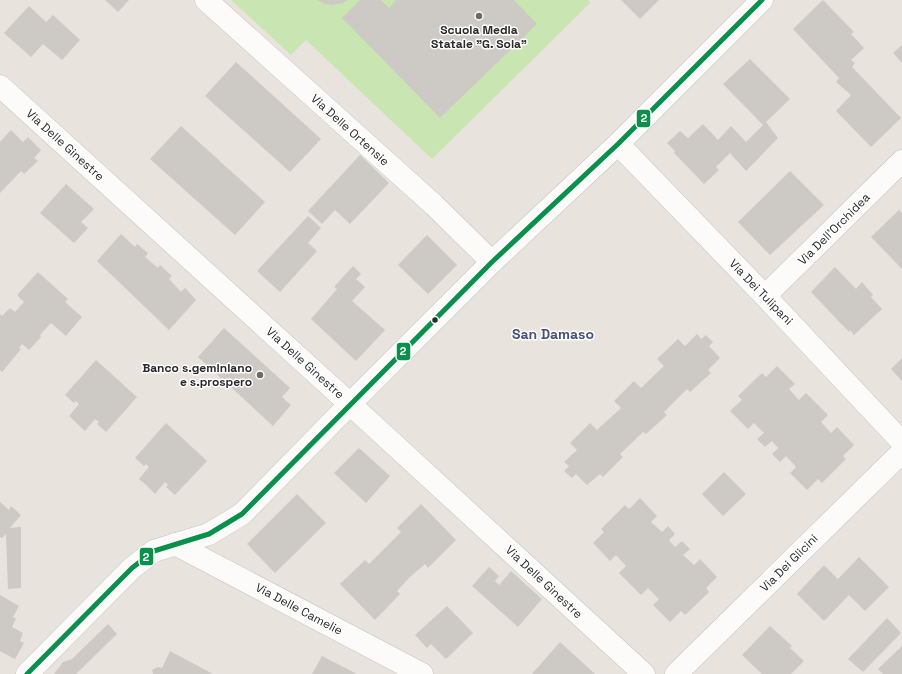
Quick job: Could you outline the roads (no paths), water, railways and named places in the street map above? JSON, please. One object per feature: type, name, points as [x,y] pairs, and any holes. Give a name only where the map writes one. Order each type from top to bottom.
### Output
[{"type":"street","name":"Via Delle Ortensie","points":[[206,0],[434,206],[492,262]]},
{"type":"street","points":[[27,674],[132,568],[154,551],[209,534],[242,514],[492,262],[618,144],[762,0]]},
{"type":"street","name":"Via Delle Ginestre","points":[[0,86],[644,674]]},
{"type":"street","name":"Via Dei Tulipani","points":[[618,144],[765,296],[902,442]]},
{"type":"street","name":"Via Dell'Orchidea","points":[[765,296],[902,161]]},
{"type":"street","name":"Via Dei Glicini","points":[[676,674],[902,452]]},
{"type":"street","name":"Via Delle Camelie","points":[[175,544],[422,674]]},
{"type":"place","name":"Scuola Media Statale \"G. Sola\"","points":[[479,16]]},
{"type":"place","name":"Banco s.geminiano e s.prospero","points":[[260,375]]},
{"type":"district","name":"San Damaso","points":[[553,334]]}]
